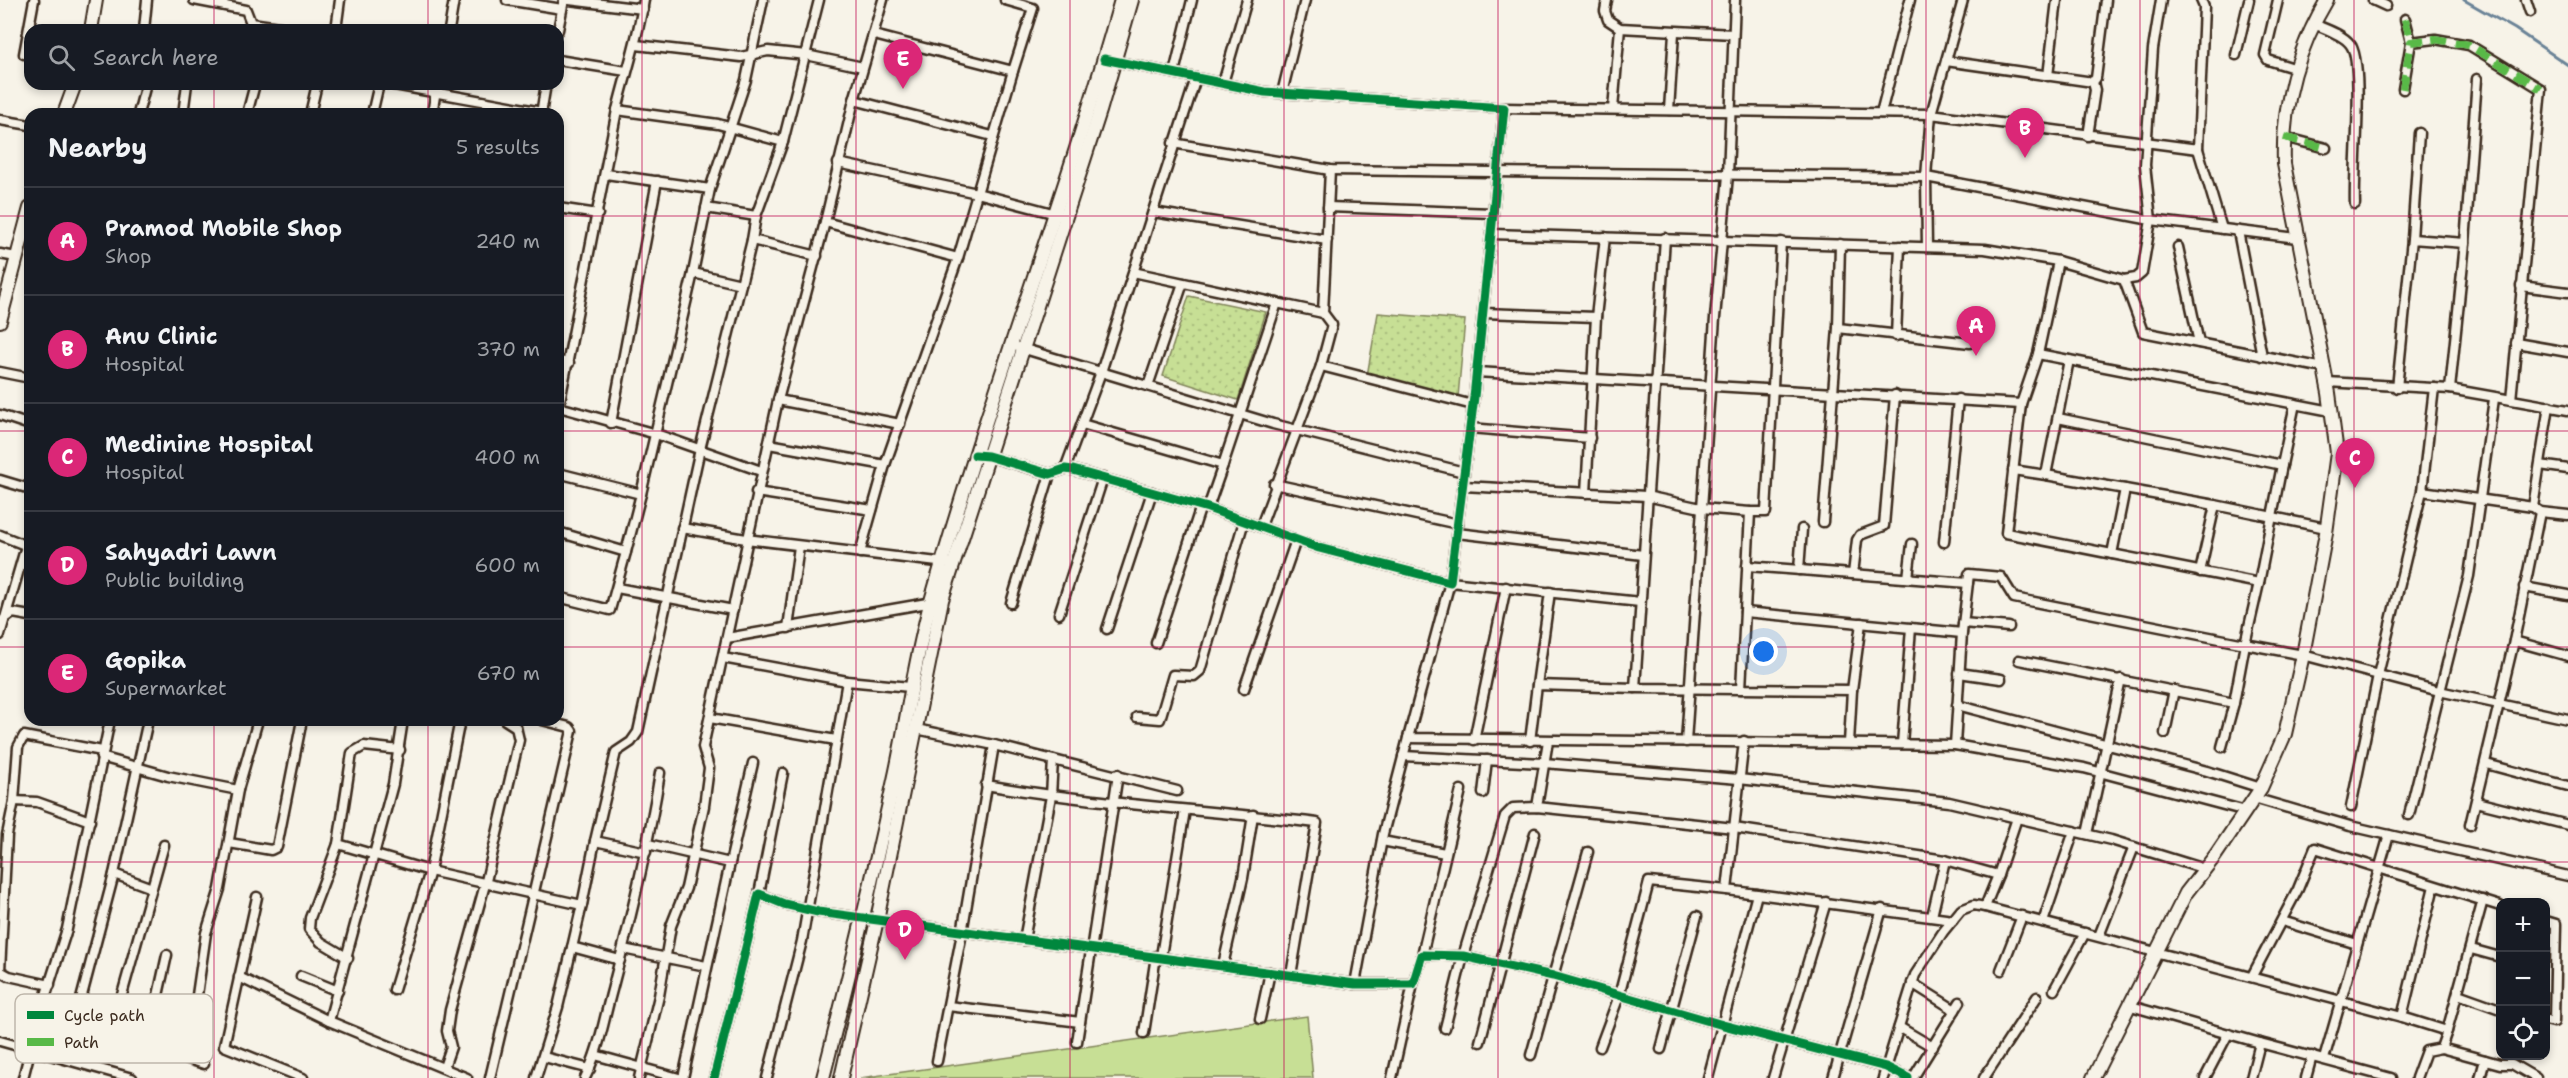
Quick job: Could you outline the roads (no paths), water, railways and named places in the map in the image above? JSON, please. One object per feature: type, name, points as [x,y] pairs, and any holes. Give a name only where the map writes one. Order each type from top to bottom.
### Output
[{"type":"street","points":[[30,24],[34,0]]},
{"type":"street","points":[[92,24],[96,0]]},
{"type":"street","points":[[145,24],[147,0]]},
{"type":"street","points":[[194,0],[246,10],[251,23],[255,24]]},
{"type":"street","points":[[337,24],[340,0]]},
{"type":"street","points":[[450,24],[454,0]]},
{"type":"street","points":[[507,0],[563,5],[559,24]]},
{"type":"street","points":[[564,381],[617,110],[626,70],[636,45],[644,5],[569,0]]},
{"type":"street","points":[[564,598],[610,610],[657,434],[710,189],[732,127],[753,53],[763,0]]},
{"type":"street","points":[[536,1078],[544,1057],[572,947],[616,752],[631,742],[638,732],[700,449],[756,216],[783,142],[819,0]]},
{"type":"street","points":[[639,1078],[671,926],[686,888],[708,788],[709,768],[703,747],[756,492],[817,256],[854,100],[883,0]]},
{"type":"street","points":[[860,553],[885,465],[958,258],[992,136],[1034,4],[1005,0]]},
{"type":"street","points":[[1109,60],[1121,0]]},
{"type":"street","points":[[948,563],[975,454],[1017,346],[1109,60],[1132,0]]},
{"type":"street","points":[[1174,74],[1192,0]]},
{"type":"street","points":[[1223,83],[1247,0]]},
{"type":"street","points":[[1282,93],[1305,0]]},
{"type":"street","points":[[1607,0],[1605,11],[1608,20],[1620,28],[1674,33],[1733,34]]},
{"type":"street","points":[[1686,742],[1701,508],[1728,175],[1735,0]]},
{"type":"street","points":[[1881,113],[1910,0]]},
{"type":"street","points":[[1927,247],[1926,177],[1931,114],[1964,0]]},
{"type":"street","points":[[2048,76],[2057,0]]},
{"type":"street","points":[[2088,136],[2095,90],[2093,82],[2096,78],[2106,0]]},
{"type":"street","points":[[1491,234],[1985,249],[2058,261],[2124,280],[2136,278],[2142,273],[2151,220],[2145,165],[2146,144],[2153,49],[2162,0]]},
{"type":"street","points":[[2200,0],[2204,7],[2198,149],[2222,229]]},
{"type":"street","points":[[2236,55],[2249,0]]},
{"type":"street","points":[[2278,0],[2265,55],[2268,60],[2297,69]]},
{"type":"street","points":[[2093,1078],[2186,893],[2258,793],[2285,734],[2303,655],[2337,453],[2327,382],[2284,164],[2284,137],[2288,97],[2314,24],[2327,0]]},
{"type":"street","points":[[2373,0],[2386,6]]},
{"type":"street","points":[[2526,0],[2530,12]]},
{"type":"street","points":[[2403,89],[2411,42],[2405,19]]},
{"type":"street","points":[[2314,24],[2344,38],[2352,45],[2356,59],[2357,95],[2353,179],[2355,204]]},
{"type":"street","points":[[1613,109],[1620,28]]},
{"type":"street","points":[[1669,110],[1674,33]]},
{"type":"street","points":[[874,35],[1013,70]]},
{"type":"street","points":[[2411,42],[2435,39],[2469,45],[2541,89],[2511,400]]},
{"type":"street","points":[[636,45],[741,57],[768,51],[806,55],[863,67]]},
{"type":"street","points":[[1109,60],[1282,93],[1504,108],[1931,114],[2146,144],[2198,149]]},
{"type":"street","points":[[564,61],[626,70]]},
{"type":"street","points":[[1946,62],[2093,82]]},
{"type":"street","points":[[1065,469],[1101,372],[1173,143],[1197,78]]},
{"type":"street","points":[[2450,389],[2465,243],[2476,79]]},
{"type":"street","points":[[66,108],[73,90]]},
{"type":"street","points":[[140,108],[144,90]]},
{"type":"street","points":[[184,108],[186,90]]},
{"type":"street","points":[[249,108],[253,90]]},
{"type":"street","points":[[311,108],[316,90]]},
{"type":"street","points":[[373,108],[378,90]]},
{"type":"street","points":[[433,108],[436,90]]},
{"type":"street","points":[[444,90],[521,108]]},
{"type":"street","points":[[543,108],[545,90]]},
{"type":"street","points":[[854,100],[992,136]]},
{"type":"street","points":[[1355,984],[1382,841],[1450,582],[1473,405],[1504,108]]},
{"type":"street","points":[[617,110],[694,119],[783,142]]},
{"type":"street","points":[[0,120],[24,124]]},
{"type":"street","points":[[2397,388],[2412,239],[2419,133]]},
{"type":"street","points":[[2284,137],[2326,148]]},
{"type":"street","points":[[1173,143],[1330,170],[1926,177],[2151,220],[2297,238]]},
{"type":"street","points":[[838,163],[977,193],[1060,216]]},
{"type":"street","points":[[1261,526],[1274,484],[1321,366],[1332,325],[1323,313],[1330,170]]},
{"type":"street","points":[[606,174],[710,189]]},
{"type":"street","points":[[611,423],[657,181]]},
{"type":"street","points":[[1328,207],[1493,213]]},
{"type":"street","points":[[706,208],[756,216]]},
{"type":"street","points":[[564,209],[598,214]]},
{"type":"street","points":[[1153,212],[1327,240]]},
{"type":"street","points":[[825,222],[958,258]]},
{"type":"street","points":[[2238,231],[2262,356]]},
{"type":"street","points":[[0,321],[24,232]]},
{"type":"street","points":[[1586,493],[1595,378],[1596,317],[1605,237]]},
{"type":"street","points":[[1635,688],[1665,238]]},
{"type":"street","points":[[2412,239],[2465,243]]},
{"type":"street","points":[[752,240],[817,256]]},
{"type":"street","points":[[1463,486],[1646,496],[1701,508],[1766,512],[1781,242]]},
{"type":"street","points":[[1823,522],[1838,328],[1840,244]]},
{"type":"street","points":[[1896,336],[1900,246]]},
{"type":"street","points":[[2178,246],[2199,343]]},
{"type":"street","points":[[0,254],[16,258]]},
{"type":"street","points":[[2058,261],[2038,354],[2021,404],[2006,533],[2259,583]]},
{"type":"street","points":[[1133,272],[1323,313]]},
{"type":"street","points":[[693,273],[741,284]]},
{"type":"street","points":[[2124,280],[2144,332],[2324,368]]},
{"type":"street","points":[[1149,386],[1183,283]]},
{"type":"street","points":[[2521,286],[2568,292]]},
{"type":"street","points":[[1156,643],[1204,507],[1223,465],[1277,303]]},
{"type":"street","points":[[1483,313],[1596,317]]},
{"type":"street","points":[[1838,328],[1970,343]]},
{"type":"street","points":[[2516,343],[2568,352]]},
{"type":"street","points":[[1017,346],[1241,414],[1464,472]]},
{"type":"street","points":[[823,1078],[864,918],[896,770],[910,687],[948,563],[988,456],[1017,346]]},
{"type":"street","points":[[2038,354],[2331,411]]},
{"type":"street","points":[[2046,475],[2069,360]]},
{"type":"street","points":[[564,362],[568,363]]},
{"type":"street","points":[[1321,366],[1473,405]]},
{"type":"street","points":[[0,372],[24,377]]},
{"type":"street","points":[[1476,372],[2021,404]]},
{"type":"street","points":[[2327,382],[2397,388],[2450,389],[2494,399],[2568,410]]},
{"type":"street","points":[[2351,807],[2378,675],[2422,491],[2434,388]]},
{"type":"street","points":[[1853,574],[1857,540],[1860,535],[1881,529],[1885,521],[1895,395]]},
{"type":"street","points":[[1944,542],[1958,399]]},
{"type":"street","points":[[2409,815],[2428,747],[2439,691],[2469,576],[2494,399]]},
{"type":"street","points":[[778,400],[900,424]]},
{"type":"street","points":[[2222,747],[2234,703],[2295,404]]},
{"type":"street","points":[[2470,825],[2514,641],[2537,510],[2540,465],[2549,406]]},
{"type":"street","points":[[564,411],[657,434],[761,471]]},
{"type":"street","points":[[0,415],[24,423]]},
{"type":"street","points":[[2058,418],[2282,465]]},
{"type":"street","points":[[1082,424],[1223,465]]},
{"type":"street","points":[[1470,428],[1590,438]]},
{"type":"street","points":[[768,444],[885,465]]},
{"type":"street","points":[[975,454],[1050,474],[1065,469],[1103,478],[1204,507],[1296,540],[1450,582],[1640,602]]},
{"type":"street","points":[[2540,465],[2568,469]]},
{"type":"street","points":[[2013,470],[2215,505],[2326,528]]},
{"type":"street","points":[[1011,603],[1050,474]]},
{"type":"street","points":[[564,475],[641,494]]},
{"type":"street","points":[[1059,614],[1103,478]]},
{"type":"street","points":[[0,480],[24,487]]},
{"type":"street","points":[[1274,484],[1457,528],[1643,555]]},
{"type":"street","points":[[2112,554],[2125,489]]},
{"type":"street","points":[[2422,491],[2568,515]]},
{"type":"street","points":[[756,492],[872,510]]},
{"type":"street","points":[[1107,629],[1152,492]]},
{"type":"street","points":[[2199,572],[2215,505]]},
{"type":"street","points":[[1741,689],[1750,512]]},
{"type":"street","points":[[1137,717],[1160,719],[1173,675],[1194,676],[1200,671],[1244,521]]},
{"type":"street","points":[[682,528],[799,546],[948,563]]},
{"type":"street","points":[[1799,570],[1802,529]]},
{"type":"street","points":[[564,534],[626,552]]},
{"type":"street","points":[[0,535],[24,545]]},
{"type":"street","points":[[1244,689],[1296,540]]},
{"type":"street","points":[[1908,578],[1912,544]]},
{"type":"street","points":[[788,628],[799,546]]},
{"type":"street","points":[[0,635],[2,620],[24,558]]},
{"type":"street","points":[[1747,566],[1968,583]]},
{"type":"street","points":[[1955,745],[1962,633],[1969,574],[2001,577],[2014,598],[2303,655],[2439,691],[2568,719]]},
{"type":"street","points":[[1474,740],[1506,587]]},
{"type":"street","points":[[2524,587],[2568,595]]},
{"type":"street","points":[[616,588],[733,610]]},
{"type":"street","points":[[1530,741],[1551,592]]},
{"type":"street","points":[[727,638],[936,601]]},
{"type":"street","points":[[841,1078],[877,920],[916,729],[936,601]]},
{"type":"street","points":[[1745,612],[1962,633]]},
{"type":"street","points":[[2,620],[13,613],[24,615]]},
{"type":"street","points":[[1963,622],[2009,627]]},
{"type":"street","points":[[1849,743],[1852,690],[1861,623]]},
{"type":"street","points":[[1902,744],[1911,628]]},
{"type":"street","points":[[2514,641],[2568,656]]},
{"type":"street","points":[[723,658],[847,681],[910,687]]},
{"type":"street","points":[[2019,660],[2234,703]]},
{"type":"street","points":[[1959,672],[2001,679]]},
{"type":"street","points":[[2087,834],[2121,679]]},
{"type":"street","points":[[768,1078],[802,941],[805,910],[847,681]]},
{"type":"street","points":[[1537,685],[1852,690]]},
{"type":"street","points":[[2165,733],[2174,690]]},
{"type":"street","points":[[1957,705],[2106,744],[2389,835],[2568,876]]},
{"type":"street","points":[[710,718],[836,740]]},
{"type":"street","points":[[47,994],[67,929],[109,726]]},
{"type":"street","points":[[82,994],[114,874],[147,726]]},
{"type":"street","points":[[197,994],[206,933],[220,889],[238,790],[256,726]]},
{"type":"street","points":[[229,843],[271,850],[277,848],[301,726]]},
{"type":"street","points":[[329,1021],[375,855],[400,750],[402,726]]},
{"type":"street","points":[[394,990],[430,871],[459,726]]},
{"type":"street","points":[[444,1067],[451,1047],[447,1031],[450,1010],[486,881],[519,740],[515,726]]},
{"type":"street","points":[[490,1078],[531,894],[572,731],[564,726]]},
{"type":"street","points":[[916,729],[1118,774],[1177,791]]},
{"type":"street","points":[[50,985],[9,976],[0,970],[4,824],[14,801],[18,747],[24,735],[102,754],[137,768],[238,790]]},
{"type":"street","points":[[1408,738],[1955,745],[2100,772],[2246,811]]},
{"type":"street","points":[[1537,807],[1548,741]]},
{"type":"street","points":[[1727,890],[1744,741]]},
{"type":"street","points":[[937,1061],[962,933],[994,745]]},
{"type":"street","points":[[348,958],[321,942],[309,929],[310,918],[338,844],[352,753],[364,747],[400,750]]},
{"type":"street","points":[[1403,756],[1544,763],[1739,778],[1949,802],[2087,834],[2205,869]]},
{"type":"street","points":[[1024,940],[1051,796],[1053,760]]},
{"type":"street","points":[[1483,793],[1487,760]]},
{"type":"street","points":[[683,1078],[706,966],[753,763]]},
{"type":"street","points":[[2486,764],[2568,786]]},
{"type":"street","points":[[714,1078],[759,894],[783,773]]},
{"type":"street","points":[[585,1078],[595,1055],[620,960],[647,848],[660,774]]},
{"type":"street","points":[[1077,1042],[1118,774]]},
{"type":"street","points":[[986,785],[1113,804],[1253,815],[1317,824],[1291,975]]},
{"type":"street","points":[[1392,1078],[1461,790]]},
{"type":"street","points":[[14,801],[37,802],[90,821]]},
{"type":"street","points":[[2476,802],[2568,825]]},
{"type":"street","points":[[1445,1028],[1505,816],[1513,808],[1537,807],[1734,828],[1945,860],[1998,875]]},
{"type":"street","points":[[1144,1032],[1185,810]]},
{"type":"street","points":[[1223,965],[1243,878],[1253,815]]},
{"type":"street","points":[[1985,907],[2017,818]]},
{"type":"street","points":[[2043,922],[2074,831]]},
{"type":"street","points":[[1480,1042],[1535,833]]},
{"type":"street","points":[[2324,1059],[2389,835]]},
{"type":"street","points":[[595,841],[647,848],[730,864]]},
{"type":"street","points":[[1382,841],[1445,852]]},
{"type":"street","points":[[338,844],[430,871],[486,881],[531,894],[582,904]]},
{"type":"street","points":[[122,994],[164,845]]},
{"type":"street","points":[[2099,936],[2134,847]]},
{"type":"street","points":[[2252,976],[2282,921],[2315,848],[2496,905]]},
{"type":"street","points":[[1531,1056],[1588,852]]},
{"type":"street","points":[[1932,915],[1945,860]]},
{"type":"street","points":[[114,874],[152,888]]},
{"type":"street","points":[[1600,1047],[1619,996],[1649,882],[1932,915],[1953,920]]},
{"type":"street","points":[[2402,1017],[2434,886]]},
{"type":"street","points":[[759,894],[805,910],[962,933],[1158,956],[1355,984],[1413,984]]},
{"type":"street","points":[[1708,1078],[1757,894]]},
{"type":"street","points":[[258,897],[224,1046],[303,1078]]},
{"type":"street","points":[[2441,1048],[2471,949],[2483,900]]},
{"type":"street","points":[[1773,1078],[1826,902]]},
{"type":"street","points":[[1883,1078],[1912,983],[1942,932],[1967,906],[1985,907],[2157,951],[2447,1031]]},
{"type":"street","points":[[1833,1078],[1882,909]]},
{"type":"street","points":[[1661,1049],[1697,916]]},
{"type":"street","points":[[2001,970],[2022,916]]},
{"type":"street","points":[[2282,921],[2357,944]]},
{"type":"street","points":[[2550,922],[2556,924],[2557,974],[2553,1022],[2550,1021]]},
{"type":"street","points":[[2054,990],[2085,933]]},
{"type":"street","points":[[572,947],[620,960]]},
{"type":"street","points":[[622,949],[706,966]]},
{"type":"street","points":[[2471,949],[2496,956]]},
{"type":"street","points":[[158,994],[167,955]]},
{"type":"street","points":[[1422,955],[1464,956],[1500,966],[1554,976],[1785,1042],[1886,1067],[1908,1078]]},
{"type":"street","points":[[1260,1019],[1270,972]]},
{"type":"street","points":[[2550,972],[2557,974]]},
{"type":"street","points":[[301,976],[338,991]]},
{"type":"street","points":[[239,977],[329,1021],[467,1078]]},
{"type":"street","points":[[1912,983],[1958,1006],[1913,1078]]},
{"type":"street","points":[[2458,993],[2496,1007]]},
{"type":"street","points":[[1984,1078],[2037,997]]},
{"type":"street","points":[[948,1006],[1080,1022]]},
{"type":"street","points":[[2131,1006],[2324,1059],[2366,1075],[2391,1078]]},
{"type":"street","points":[[1899,1027],[1932,1047]]},
{"type":"street","points":[[2205,1078],[2228,1034]]},
{"type":"street","points":[[0,1041],[15,1046]]},
{"type":"street","points":[[2251,1078],[2260,1043]]},
{"type":"street","points":[[2416,1078],[2426,1051],[2441,1048],[2485,1060],[2512,1064],[2536,1078]]},
{"type":"street","points":[[595,1055],[679,1078]]},
{"type":"street","points":[[2306,1078],[2312,1056]]},
{"type":"street","points":[[544,1057],[590,1069]]},
{"type":"street","points":[[2480,1078],[2485,1060]]},
{"type":"street","points":[[23,1078],[26,1063]]},
{"type":"street","points":[[75,1063],[132,1078]]},
{"type":"waterway","points":[[2464,0],[2515,29],[2568,65]]},
{"type":"place","name":"Gopika","points":[[903,89]]},
{"type":"place","name":"Anu Clinic","points":[[2025,158]]},
{"type":"place","name":"Pramod Mobile Shop","points":[[1976,356]]},
{"type":"place","name":"Medinine Hospital","points":[[2355,488]]},
{"type":"place","name":"Sahyadri Lawn","points":[[905,960]]}]
